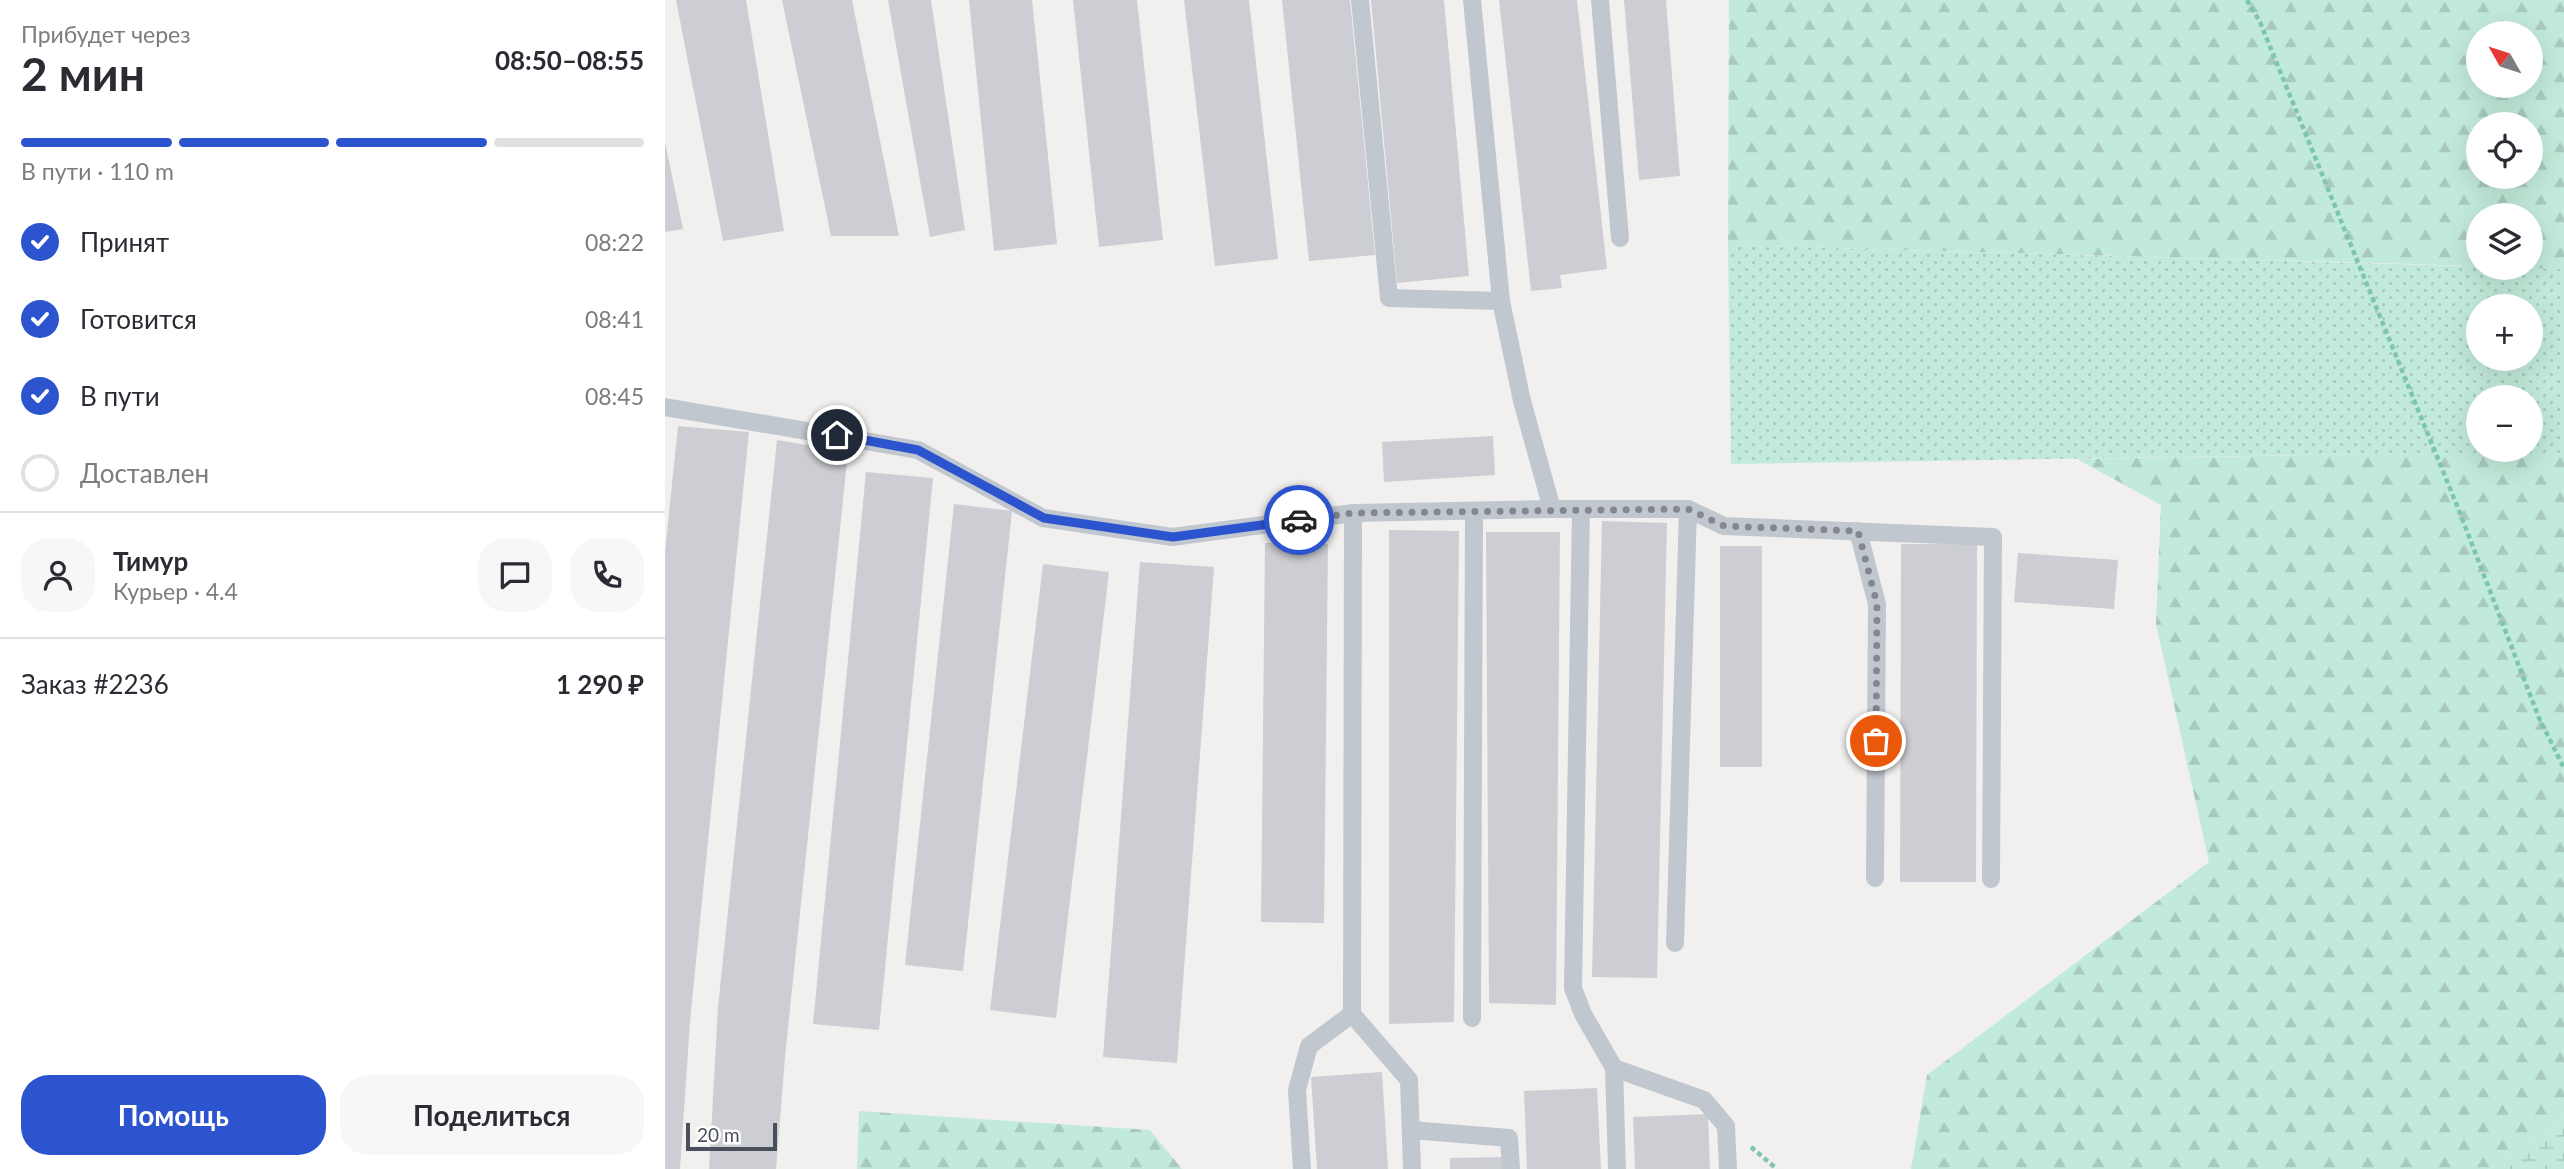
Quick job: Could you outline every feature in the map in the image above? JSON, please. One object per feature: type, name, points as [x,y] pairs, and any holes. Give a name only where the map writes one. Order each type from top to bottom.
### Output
[{"type":"lane","points":[[1360,0],[1389,298],[1501,301]]},
{"type":"lane","points":[[1472,0],[1501,301],[1522,401],[1552,509]]},
{"type":"lane","points":[[1599,0],[1620,238]]},
{"type":"lane","points":[[665,407],[918,450],[1044,518],[1173,537],[1353,513],[1552,509],[1688,509],[1724,526],[1993,537],[1991,878]]},
{"type":"lane","points":[[1581,509],[1573,988],[1583,1014],[1614,1068],[1617,1169]]},
{"type":"lane","points":[[1675,943],[1688,509]]},
{"type":"lane","points":[[1472,1018],[1474,512]]},
{"type":"lane","points":[[1353,513],[1352,1014],[1409,1080],[1412,1169]]},
{"type":"lane","points":[[1858,531],[1877,604],[1875,878]]},
{"type":"lane","points":[[1301,1169],[1297,1090],[1309,1046],[1352,1014]]},
{"type":"lane","points":[[1614,1068],[1704,1100],[1726,1126],[1728,1169]]},
{"type":"lane","points":[[1411,1130],[1509,1139],[1511,1169]]},
{"type":"path","points":[[2248,0],[2260,22],[2458,508],[2539,718],[2564,768]]},
{"type":"green space","points":[[1729,0],[2564,0],[2564,269],[2543,268],[2543,203],[2466,203],[2466,266],[1728,245]]},
{"type":"green space","points":[[1728,245],[2466,266],[2466,280],[2543,280],[2543,268],[2564,269],[2564,454],[2543,454],[2543,385],[2466,385],[2466,454],[1731,464]]},
{"type":"green space","points":[[2466,454],[2466,462],[2543,462],[2543,454],[2564,454],[2564,1119],[2489,1169],[1911,1169],[1927,1075],[2209,862],[2156,624],[2161,505],[2077,459]]},
{"type":"green space","points":[[859,1111],[1150,1130],[1182,1169],[857,1169]]},
{"type":"green space","points":[[2564,1119],[2564,1169],[2489,1169]]},
{"type":"building","points":[[676,0],[746,0],[784,231],[723,241]]},
{"type":"building","points":[[782,0],[852,0],[899,236],[831,236]]},
{"type":"building","points":[[888,0],[931,0],[965,230],[930,237]]},
{"type":"building","points":[[969,0],[1032,0],[1057,244],[994,251]]},
{"type":"building","points":[[1073,0],[1137,0],[1163,240],[1099,247]]},
{"type":"building","points":[[1184,0],[1249,0],[1278,259],[1215,266]]},
{"type":"building","points":[[1282,0],[1350,0],[1375,255],[1309,261]]},
{"type":"building","points":[[1371,0],[1444,0],[1469,276],[1397,283]]},
{"type":"building","points":[[1499,0],[1577,0],[1607,269],[1560,275],[1562,288],[1531,291]]},
{"type":"building","points":[[1624,0],[1666,0],[1680,176],[1639,180]]},
{"type":"building","points":[[665,142],[683,229],[665,232]]},
{"type":"building","points":[[678,426],[749,432],[690,1022],[680,1169],[665,1169],[665,552]]},
{"type":"building","points":[[1493,436],[1495,475],[1384,482],[1382,442]]},
{"type":"building","points":[[777,440],[848,452],[785,1057],[776,1169],[709,1169],[718,1007]]},
{"type":"building","points":[[866,472],[933,478],[879,1030],[813,1024]]},
{"type":"building","points":[[954,504],[1012,511],[963,971],[905,965]]},
{"type":"building","points":[[1602,521],[1667,523],[1657,978],[1592,977]]},
{"type":"building","points":[[1389,530],[1459,531],[1454,1022],[1389,1024]]},
{"type":"building","points":[[1486,532],[1560,532],[1556,1005],[1489,1003]]},
{"type":"building","points":[[1265,543],[1328,544],[1324,923],[1261,922]]},
{"type":"building","points":[[1901,544],[1977,544],[1976,882],[1900,882]]},
{"type":"building","points":[[1720,546],[1762,546],[1762,767],[1720,767]]},
{"type":"building","points":[[2018,553],[2118,560],[2114,609],[2014,602]]},
{"type":"building","points":[[1140,562],[1214,567],[1177,1063],[1103,1057]]},
{"type":"building","points":[[1043,564],[1109,572],[1056,1018],[990,1010]]},
{"type":"building","points":[[1382,1072],[1388,1169],[1317,1169],[1311,1077]]},
{"type":"building","points":[[1597,1088],[1601,1169],[1527,1169],[1524,1091]]},
{"type":"building","points":[[1708,1114],[1710,1169],[1635,1169],[1633,1117]]},
{"type":"building","points":[[1505,1157],[1505,1169],[1450,1169],[1450,1158]]},
{"type":"way so far","points":[[1299,520],[1353,513],[1688,509],[1724,526],[1858,531],[1877,604],[1876,741]]},
{"type":"route","points":[[837,435],[918,450],[1044,518],[1173,537],[1299,520]]}]
